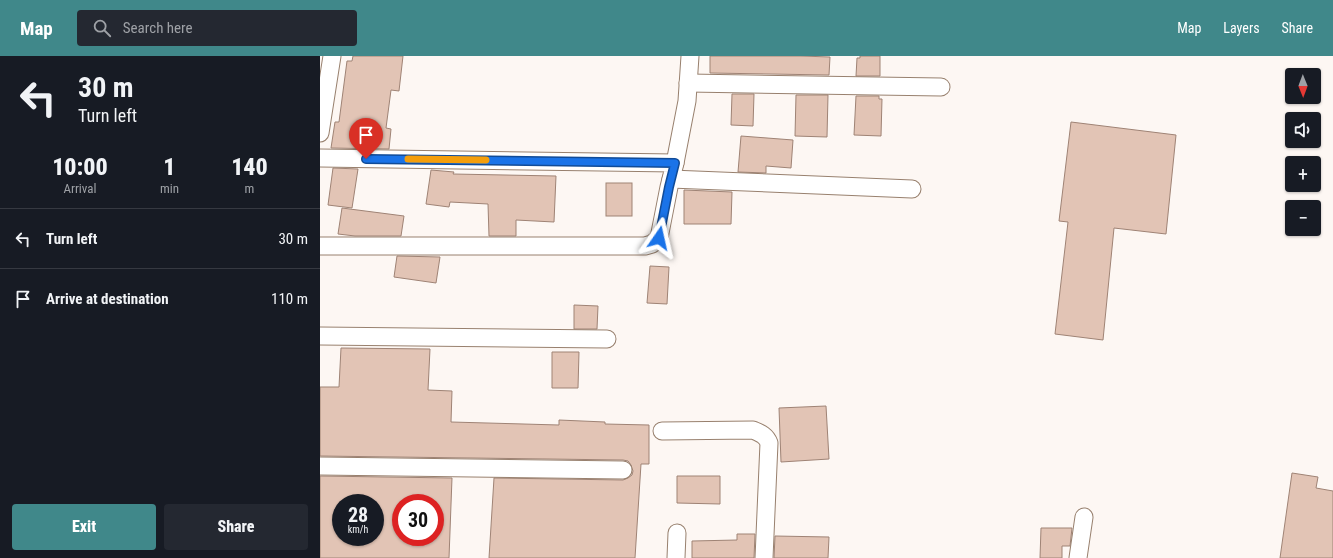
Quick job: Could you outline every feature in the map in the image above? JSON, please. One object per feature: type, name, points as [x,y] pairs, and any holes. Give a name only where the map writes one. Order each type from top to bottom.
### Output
[{"type":"street","points":[[321,126],[332,56]]},
{"type":"street","points":[[320,246],[645,246],[652,244],[659,238],[673,171],[687,101],[690,56]]},
{"type":"street","points":[[688,83],[941,87]]},
{"type":"street","points":[[320,158],[673,171],[912,189]]},
{"type":"street","points":[[320,336],[607,339]]},
{"type":"street","points":[[662,431],[753,430],[768,438],[764,558]]},
{"type":"street","points":[[320,466],[623,470]]},
{"type":"street","points":[[1078,558],[1084,517]]},
{"type":"street","points":[[676,558],[677,534]]},
{"type":"building","points":[[353,56],[403,56],[399,91],[391,90],[386,128],[391,129],[389,149],[331,148],[335,122],[339,122],[347,61],[352,61]]},
{"type":"building","points":[[710,56],[830,57],[829,75],[710,73]]},
{"type":"building","points":[[860,56],[880,56],[880,76],[856,76],[857,58],[860,58]]},
{"type":"building","points":[[732,94],[754,94],[753,126],[731,125]]},
{"type":"building","points":[[796,95],[828,95],[827,137],[795,136]]},
{"type":"building","points":[[856,96],[879,96],[879,99],[882,99],[881,136],[854,135]]},
{"type":"building","points":[[1071,122],[1176,135],[1166,234],[1114,228],[1103,340],[1055,334],[1068,222],[1059,221]]},
{"type":"building","points":[[741,136],[793,140],[791,168],[766,166],[766,173],[738,172]]},
{"type":"building","points":[[333,168],[358,169],[352,208],[328,205]]},
{"type":"building","points":[[431,170],[454,172],[453,174],[556,176],[554,222],[516,220],[516,236],[489,236],[488,204],[450,202],[449,207],[426,204]]},
{"type":"building","points":[[606,183],[632,183],[632,216],[606,216]]},
{"type":"building","points":[[684,190],[732,192],[731,224],[684,224]]},
{"type":"building","points":[[342,208],[404,216],[401,236],[355,236],[338,234]]},
{"type":"building","points":[[397,256],[440,257],[436,283],[394,277]]},
{"type":"building","points":[[650,266],[669,267],[667,304],[647,303]]},
{"type":"building","points":[[574,305],[598,306],[597,329],[574,329]]},
{"type":"building","points":[[341,348],[430,349],[428,390],[452,391],[451,422],[559,425],[559,420],[605,422],[605,424],[649,425],[649,464],[641,464],[635,558],[489,558],[494,478],[623,480],[632,475],[633,471],[628,461],[320,456],[320,387],[339,387]]},
{"type":"building","points":[[552,352],[579,352],[578,388],[552,388]]},
{"type":"building","points":[[826,406],[829,459],[781,462],[779,408]]},
{"type":"building","points":[[1292,473],[1318,477],[1316,488],[1333,491],[1333,558],[1280,558]]},
{"type":"building","points":[[320,476],[452,478],[449,558],[320,558]]},
{"type":"building","points":[[677,476],[720,476],[720,504],[677,503]]},
{"type":"building","points":[[1041,528],[1072,528],[1070,546],[1062,546],[1062,558],[1040,558]]},
{"type":"building","points":[[737,534],[755,534],[754,558],[692,558],[692,541],[737,540]]},
{"type":"building","points":[[775,536],[829,537],[828,558],[774,558]]},
{"type":"slow traffic","points":[[408,159],[486,160]]},
{"type":"route","points":[[366,159],[675,163],[659,238]]}]
